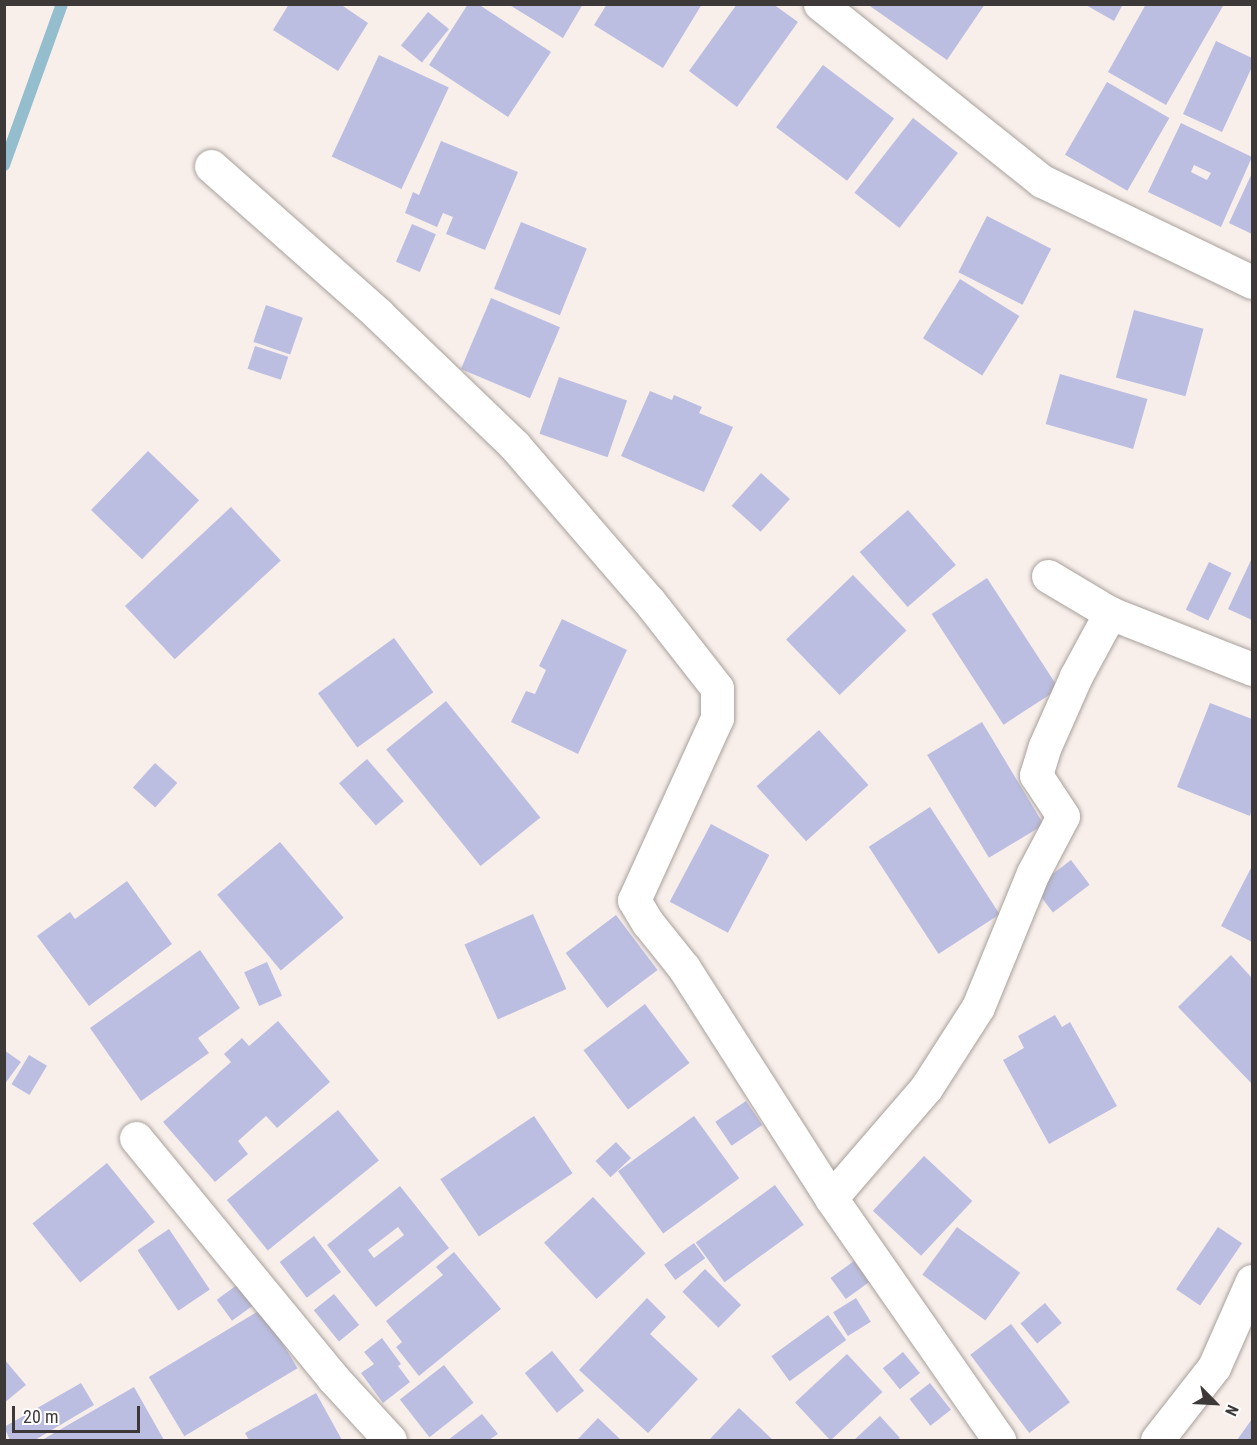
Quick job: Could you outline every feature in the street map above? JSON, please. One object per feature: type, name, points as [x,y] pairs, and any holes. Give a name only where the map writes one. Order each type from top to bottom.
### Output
[{"type":"street","points":[[820,4],[1042,181],[1252,282]]},
{"type":"street","points":[[211,166],[378,314],[515,446],[649,601],[717,688],[717,718],[634,900],[648,923],[684,968],[831,1198],[999,1440]]},
{"type":"street","points":[[1048,576],[1110,613],[1252,669]]},
{"type":"street","points":[[831,1198],[926,1088],[978,1006],[1033,873],[1063,816],[1036,775],[1045,746],[1076,676],[1110,613]]},
{"type":"street","points":[[136,1138],[333,1378],[390,1440]]},
{"type":"street","points":[[1156,1440],[1214,1367],[1252,1281]]},
{"type":"building","points":[[289,4],[340,4],[368,23],[338,71],[273,30]]},
{"type":"building","points":[[468,4],[478,4],[551,52],[508,117],[429,65]]},
{"type":"building","points":[[508,4],[583,4],[563,38]]},
{"type":"building","points":[[607,4],[702,4],[663,68],[594,25]]},
{"type":"building","points":[[737,4],[773,4],[798,22],[737,107],[689,71]]},
{"type":"building","points":[[867,4],[985,4],[947,60]]},
{"type":"building","points":[[1084,4],[1123,4],[1114,21]]},
{"type":"building","points":[[1146,4],[1223,6],[1166,105],[1108,72]]},
{"type":"building","points":[[428,12],[449,29],[422,62],[401,45]]},
{"type":"building","points":[[1216,41],[1252,58],[1252,67],[1222,132],[1183,114]]},
{"type":"building","points":[[379,55],[449,88],[401,189],[332,157]]},
{"type":"building","points":[[823,65],[894,119],[847,181],[776,127]]},
{"type":"building","points":[[1107,82],[1169,118],[1127,191],[1065,155]]},
{"type":"building","points":[[913,118],[958,153],[899,228],[855,193]]},
{"type":"building","points":[[1181,123],[1252,157],[1221,227],[1148,192]],"holes":[[[1194,165],[1211,173],[1207,180],[1191,172]]]},
{"type":"building","points":[[441,141],[518,172],[485,250],[446,234],[453,217],[443,213],[437,227],[405,213],[413,192],[419,195]]},
{"type":"building","points":[[1252,173],[1252,234],[1229,223]]},
{"type":"building","points":[[987,216],[1051,249],[1023,305],[958,272]]},
{"type":"building","points":[[521,222],[587,249],[560,315],[494,289]]},
{"type":"building","points":[[412,224],[436,234],[420,272],[396,262]]},
{"type":"building","points":[[960,279],[1019,316],[982,375],[923,338]]},
{"type":"building","points":[[491,298],[560,327],[530,398],[461,369]]},
{"type":"building","points":[[266,305],[303,318],[290,355],[253,342]]},
{"type":"building","points":[[1134,310],[1204,329],[1185,396],[1116,378]]},
{"type":"building","points":[[255,346],[288,357],[281,380],[248,369]]},
{"type":"building","points":[[1060,374],[1147,399],[1133,449],[1046,424]]},
{"type":"building","points":[[559,377],[627,400],[608,457],[539,434]]},
{"type":"building","points":[[650,391],[672,400],[674,395],[702,407],[699,413],[733,427],[704,492],[621,456]]},
{"type":"building","points":[[148,451],[199,500],[142,559],[91,510]]},
{"type":"building","points":[[761,473],[790,499],[761,532],[732,506]]},
{"type":"building","points":[[231,507],[281,560],[175,659],[125,606]]},
{"type":"building","points":[[908,510],[956,565],[908,607],[860,552]]},
{"type":"building","points":[[1252,558],[1252,620],[1228,609]]},
{"type":"building","points":[[1209,562],[1231,573],[1208,621],[1186,610]]},
{"type":"building","points":[[853,575],[906,630],[840,695],[786,640]]},
{"type":"building","points":[[987,578],[1059,689],[1004,725],[932,614]]},
{"type":"building","points":[[562,619],[627,650],[578,754],[511,722],[526,691],[535,694],[546,670],[539,666]]},
{"type":"building","points":[[394,638],[433,692],[357,747],[318,693]]},
{"type":"building","points":[[446,701],[540,818],[481,866],[386,749]]},
{"type":"building","points":[[1210,703],[1252,719],[1252,808],[1250,816],[1177,787]]},
{"type":"building","points":[[982,722],[1044,825],[989,858],[927,755]]},
{"type":"building","points":[[819,730],[869,785],[806,841],[757,786]]},
{"type":"building","points":[[367,759],[404,801],[376,826],[339,783]]},
{"type":"building","points":[[155,763],[177,783],[155,808],[133,788]]},
{"type":"building","points":[[930,807],[1000,914],[938,954],[869,847]]},
{"type":"building","points":[[711,824],[769,855],[728,933],[670,902]]},
{"type":"building","points":[[280,842],[344,918],[281,971],[217,895]]},
{"type":"building","points":[[1071,860],[1090,885],[1053,912],[1034,888]]},
{"type":"building","points":[[1252,866],[1252,942],[1221,926]]},
{"type":"building","points":[[127,881],[172,944],[89,1006],[37,936],[70,912],[75,919]]},
{"type":"building","points":[[533,914],[566,989],[498,1019],[464,945]]},
{"type":"building","points":[[616,915],[658,970],[607,1008],[566,953]]},
{"type":"building","points":[[200,950],[240,1008],[198,1038],[209,1053],[141,1101],[90,1028]]},
{"type":"building","points":[[1231,955],[1252,978],[1252,1084],[1178,1007]]},
{"type":"building","points":[[267,962],[282,996],[259,1006],[244,972]]},
{"type":"building","points":[[645,1004],[690,1063],[628,1109],[584,1050]]},
{"type":"building","points":[[1055,1015],[1062,1027],[1070,1022],[1117,1106],[1049,1144],[1003,1060],[1024,1048],[1018,1036]]},
{"type":"building","points":[[278,1021],[330,1082],[277,1128],[266,1116],[238,1141],[248,1154],[215,1182],[163,1122],[231,1062],[224,1054],[242,1038],[249,1046]]},
{"type":"building","points":[[4,1050],[21,1062],[4,1085]]},
{"type":"building","points":[[29,1055],[47,1066],[29,1095],[11,1084]]},
{"type":"building","points":[[746,1101],[762,1125],[732,1146],[715,1122]]},
{"type":"building","points":[[338,1110],[379,1161],[268,1251],[227,1200]]},
{"type":"building","points":[[534,1116],[573,1173],[479,1236],[440,1179]]},
{"type":"building","points":[[694,1116],[739,1178],[663,1234],[618,1171]]},
{"type":"building","points":[[616,1142],[631,1158],[611,1177],[596,1161]]},
{"type":"building","points":[[924,1156],[972,1201],[921,1256],[873,1211]]},
{"type":"building","points":[[107,1163],[155,1222],[80,1282],[32,1223]]},
{"type":"building","points":[[775,1185],[804,1225],[725,1282],[696,1243]]},
{"type":"building","points":[[400,1186],[449,1248],[376,1307],[327,1245]],"holes":[[[398,1227],[404,1235],[374,1258],[368,1250]]]},
{"type":"building","points":[[593,1197],[646,1253],[597,1299],[544,1243]]},
{"type":"building","points":[[957,1227],[1020,1273],[985,1321],[922,1275]]},
{"type":"building","points":[[1218,1227],[1242,1243],[1200,1305],[1176,1289]]},
{"type":"building","points":[[169,1229],[210,1290],[178,1311],[137,1250]]},
{"type":"building","points":[[314,1236],[341,1272],[307,1298],[280,1262]]},
{"type":"building","points":[[694,1243],[705,1258],[675,1280],[664,1265]]},
{"type":"building","points":[[454,1252],[501,1309],[419,1376],[396,1347],[402,1342],[386,1321],[443,1275],[436,1267]]},
{"type":"building","points":[[854,1261],[869,1282],[846,1299],[831,1278]]},
{"type":"building","points":[[705,1269],[741,1305],[718,1328],[682,1292]]},
{"type":"building","points":[[241,1282],[256,1303],[232,1321],[217,1300]]},
{"type":"building","points":[[334,1294],[359,1325],[339,1341],[314,1310]]},
{"type":"building","points":[[647,1298],[666,1317],[650,1334],[698,1379],[648,1433],[579,1370]]},
{"type":"building","points":[[856,1298],[871,1322],[848,1336],[833,1312]]},
{"type":"building","points":[[1045,1303],[1062,1323],[1037,1343],[1020,1324]]},
{"type":"building","points":[[262,1309],[298,1368],[184,1436],[149,1377]]},
{"type":"building","points":[[828,1315],[846,1340],[790,1381],[771,1356]]},
{"type":"building","points":[[1011,1324],[1070,1402],[1029,1433],[970,1355]]},
{"type":"building","points":[[382,1338],[401,1364],[398,1366],[410,1382],[383,1403],[361,1373],[374,1364],[364,1352]]},
{"type":"building","points":[[552,1351],[584,1391],[557,1413],[525,1373]]},
{"type":"building","points":[[903,1352],[920,1373],[900,1389],[883,1368]]},
{"type":"building","points":[[847,1354],[882,1392],[831,1440],[795,1402]]},
{"type":"building","points":[[4,1359],[26,1385],[4,1403]]},
{"type":"building","points":[[444,1365],[474,1403],[429,1437],[400,1399]]},
{"type":"building","points":[[81,1383],[94,1405],[35,1440],[10,1440],[4,1427]]},
{"type":"building","points":[[930,1383],[951,1410],[930,1426],[910,1399]]},
{"type":"building","points":[[134,1387],[164,1440],[42,1440]]},
{"type":"building","points":[[316,1393],[342,1440],[249,1440],[245,1433]]},
{"type":"building","points":[[739,1408],[773,1440],[709,1440]]},
{"type":"building","points":[[482,1414],[498,1434],[489,1440],[448,1440]]},
{"type":"building","points":[[880,1416],[900,1438],[897,1440],[854,1440]]},
{"type":"building","points":[[598,1418],[621,1440],[577,1440]]},
{"type":"building","points":[[1252,1419],[1252,1440],[1237,1440]]},
{"type":"waterway","points":[[4,165],[62,4]]}]
